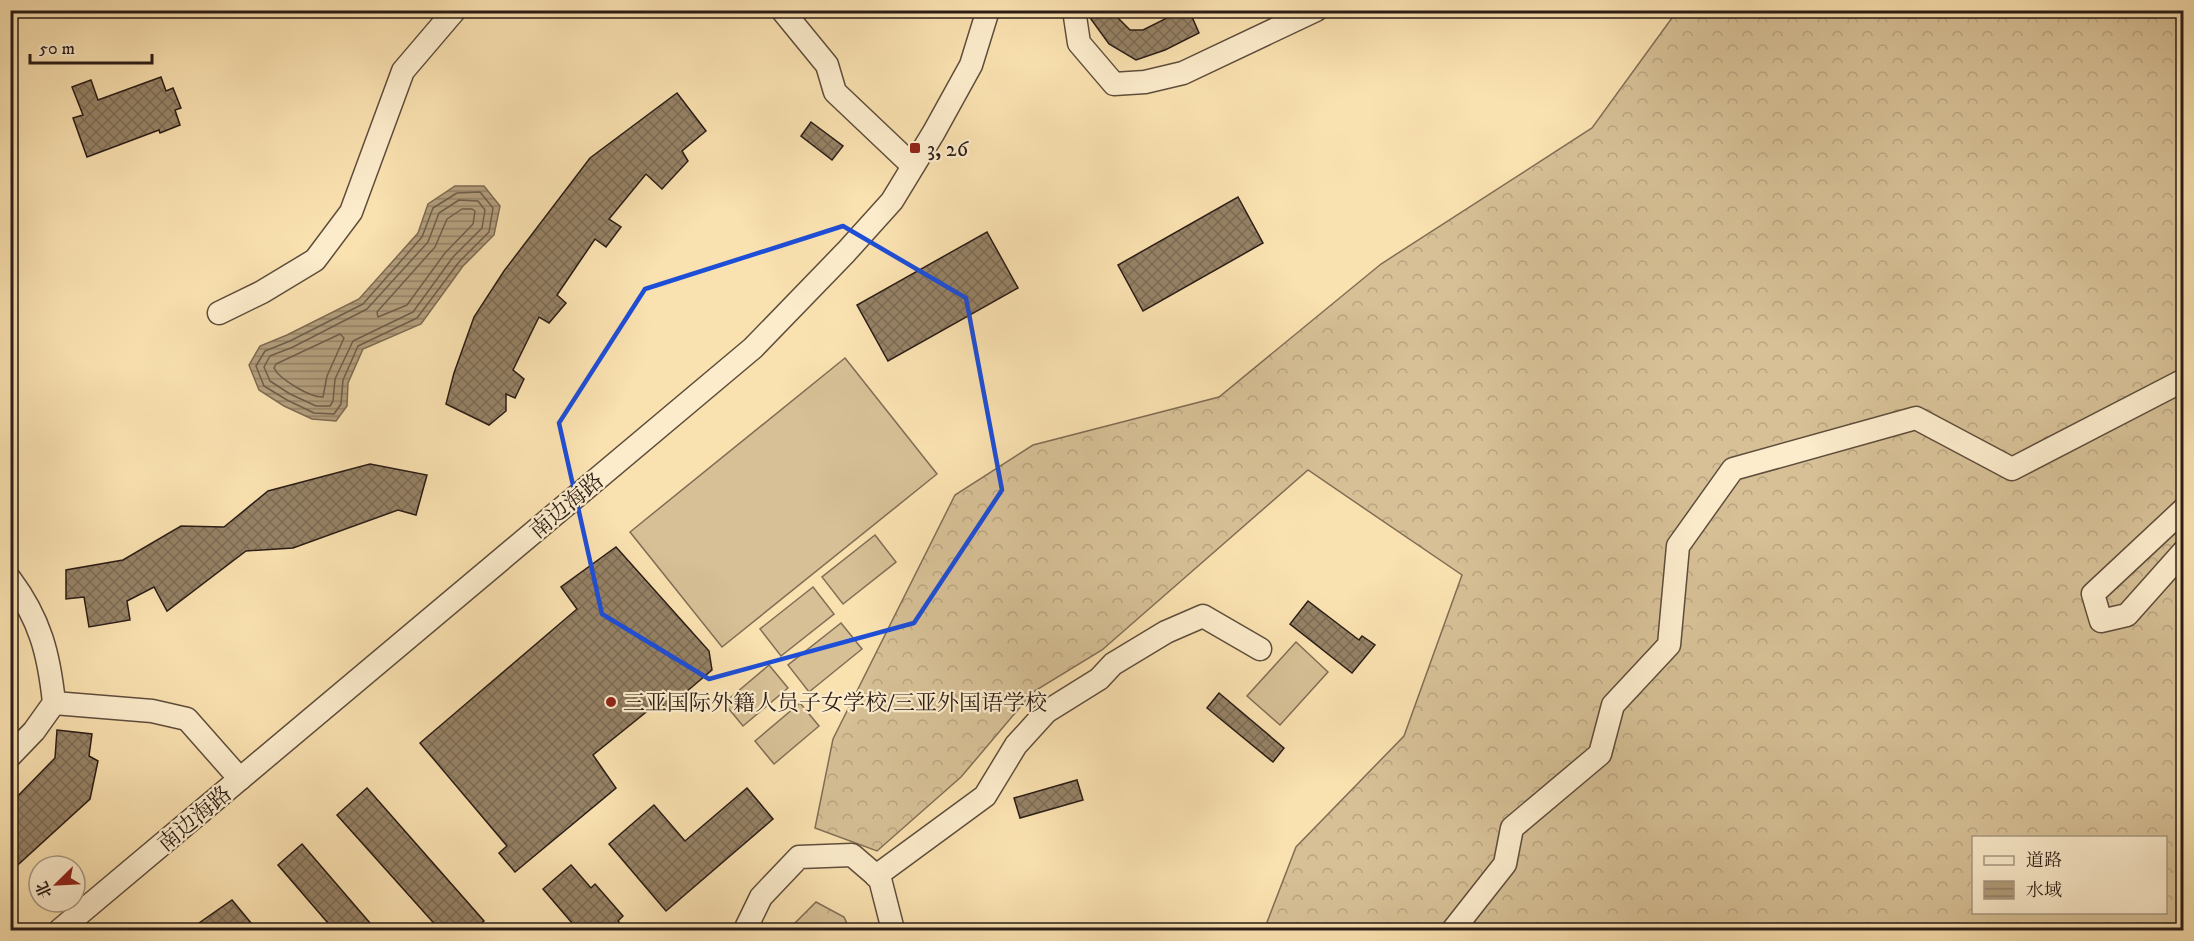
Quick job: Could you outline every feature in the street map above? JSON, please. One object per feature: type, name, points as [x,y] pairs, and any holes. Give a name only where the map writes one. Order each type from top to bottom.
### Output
[{"type":"street","points":[[219,313],[262,292],[315,260],[351,212],[403,71],[455,10]]},
{"type":"street","points":[[782,10],[827,65],[835,92],[913,166]]},
{"type":"street","name":"南边海路","points":[[60,930],[753,348],[892,201],[971,65],[988,10]]},
{"type":"street","points":[[1074,10],[1079,43],[1114,84],[1145,82],[1184,74],[1316,10]]},
{"type":"street","points":[[1453,930],[1505,864],[1512,828],[1600,754],[1613,705],[1669,645],[1678,546],[1733,469],[1916,418],[2012,469],[2184,380]]},
{"type":"street","points":[[2184,508],[2093,594],[2101,621],[2127,615],[2184,551]]},
{"type":"street","points":[[10,579],[21,593],[45,645],[50,664],[54,703],[34,731],[10,756]]},
{"type":"street","points":[[876,876],[985,796],[1016,745],[1046,712],[1099,679],[1113,664],[1166,632],[1203,616],[1260,649]]},
{"type":"street","points":[[54,703],[152,711],[187,719],[240,779]]},
{"type":"street","points":[[745,930],[761,897],[799,857],[852,855],[880,879],[893,930]]},
{"type":"highlighted area","points":[[843,226],[966,298],[1002,490],[914,623],[709,679],[602,614],[559,423],[645,289]]},
{"type":"green space","points":[[1677,11],[2183,11],[2183,930],[1264,930],[1296,847],[1404,736],[1462,575],[1308,470],[1102,650],[1033,692],[961,777],[877,851],[815,828],[833,739],[955,495],[1033,445],[1219,397],[1381,264],[1592,128]]},
{"type":"green space","points":[[845,358],[937,474],[722,647],[630,532]]},
{"type":"green space","points":[[875,535],[896,562],[843,604],[822,577]]},
{"type":"green space","points":[[813,587],[834,614],[781,656],[760,629]]},
{"type":"green space","points":[[841,623],[862,649],[809,692],[788,665]]},
{"type":"green space","points":[[1296,642],[1328,672],[1280,725],[1247,696]]},
{"type":"green space","points":[[769,665],[788,688],[743,726],[724,703]]},
{"type":"green space","points":[[800,703],[819,726],[774,764],[755,741]]},
{"type":"green space","points":[[816,902],[844,917],[850,930],[788,930]]},
{"type":"water","points":[[455,186],[484,186],[500,206],[494,235],[463,266],[421,324],[363,349],[348,383],[347,406],[336,421],[312,419],[284,406],[259,390],[249,365],[260,346],[359,299],[418,233],[428,204]]},
{"type":"building","points":[[1093,10],[1118,10],[1117,17],[1130,30],[1143,30],[1183,10],[1189,10],[1199,33],[1165,50],[1136,60],[1109,44],[1091,19]]},
{"type":"building","points":[[161,77],[166,91],[173,88],[181,108],[175,110],[180,125],[160,133],[159,130],[87,157],[73,118],[83,115],[72,87],[91,80],[98,100]]},
{"type":"building","points":[[677,93],[706,131],[682,151],[688,161],[662,189],[646,174],[609,219],[621,227],[606,247],[595,239],[557,295],[566,303],[549,323],[539,317],[513,370],[524,379],[515,398],[506,394],[506,411],[489,425],[446,404],[454,373],[474,317],[504,271],[590,158]]},
{"type":"building","points":[[811,122],[843,146],[832,160],[801,136]]},
{"type":"building","points":[[1238,197],[1263,243],[1143,311],[1118,265]]},
{"type":"building","points":[[987,232],[1018,288],[888,361],[857,305]]},
{"type":"building","points":[[370,464],[427,475],[416,515],[398,510],[293,548],[246,551],[167,611],[154,587],[127,601],[130,620],[89,627],[84,597],[66,599],[66,570],[123,560],[181,526],[224,527],[268,491]]},
{"type":"building","points":[[616,547],[709,651],[712,670],[666,709],[660,701],[593,755],[616,788],[515,872],[499,853],[507,846],[420,743],[577,609],[561,587]]},
{"type":"building","points":[[1308,601],[1359,640],[1362,636],[1375,645],[1352,673],[1290,624]]},
{"type":"building","points":[[1219,693],[1284,748],[1273,762],[1207,708]]},
{"type":"building","points":[[57,730],[92,734],[89,756],[98,761],[90,799],[27,854],[10,872],[10,804],[55,758]]},
{"type":"building","points":[[1077,780],[1083,800],[1020,818],[1014,798]]},
{"type":"building","points":[[367,788],[484,921],[473,930],[440,930],[337,815]]},
{"type":"building","points":[[747,788],[773,819],[666,911],[609,844],[654,805],[685,841]]},
{"type":"building","points":[[302,844],[376,930],[334,930],[278,865]]},
{"type":"building","points":[[571,865],[591,888],[595,884],[623,916],[618,921],[626,930],[578,930],[543,889]]},
{"type":"building","points":[[232,900],[257,930],[189,930]]},
{"type":"place","name":"3, 26","points":[[915,148]]},
{"type":"place","name":"三亚国际外籍人员子女学校/三亚外国语学校","points":[[611,702]]}]
